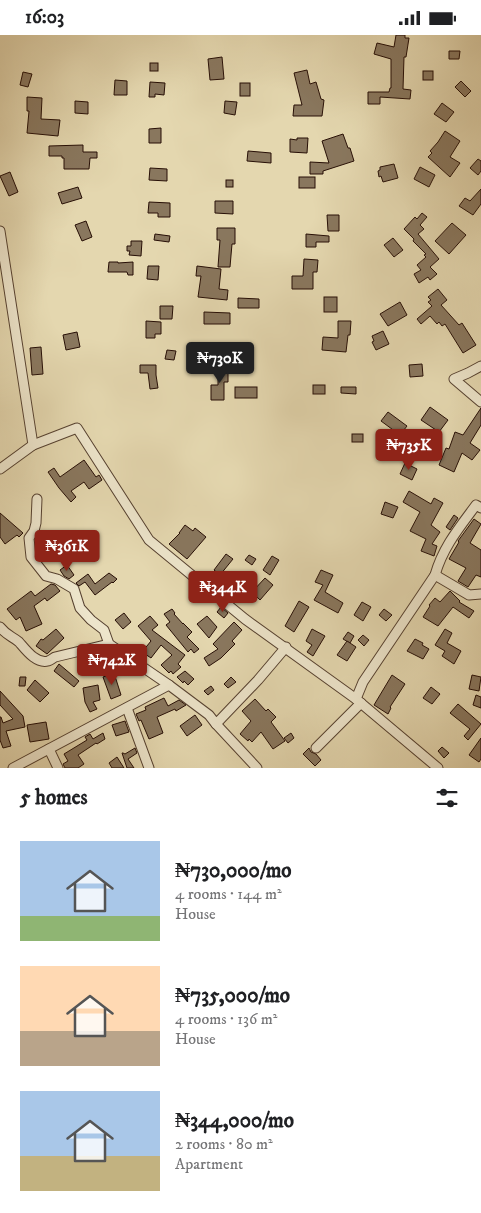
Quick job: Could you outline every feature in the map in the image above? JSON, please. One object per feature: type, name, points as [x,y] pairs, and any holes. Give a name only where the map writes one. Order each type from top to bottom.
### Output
[{"type":"street","points":[[0,231],[33,445]]},
{"type":"street","points":[[481,366],[454,379],[481,402]]},
{"type":"street","points":[[0,469],[33,445],[77,428],[149,540],[246,619],[358,701],[438,768]]},
{"type":"street","points":[[37,499],[36,523],[34,531],[29,538],[31,557],[46,576],[57,579],[74,589],[80,608],[104,630],[109,644],[169,685],[208,715],[257,768]]},
{"type":"street","points":[[316,748],[358,701],[363,682],[435,575],[439,560],[451,539],[476,505],[481,508]]},
{"type":"street","points":[[435,575],[469,595],[481,594]]},
{"type":"street","points":[[0,627],[6,635],[18,641],[38,661],[48,661],[56,657],[109,644]]},
{"type":"street","points":[[216,724],[286,647]]},
{"type":"street","points":[[13,768],[169,685]]},
{"type":"street","points":[[127,708],[149,768]]},
{"type":"street","points":[[49,749],[58,768]]},
{"type":"building","points":[[396,35],[405,35],[405,38],[409,38],[406,57],[404,57],[403,89],[411,90],[410,99],[380,97],[380,104],[368,104],[368,92],[389,92],[391,88],[391,59],[374,54],[377,43],[394,47]]},
{"type":"building","points":[[449,51],[460,51],[459,59],[449,59]]},
{"type":"building","points":[[222,57],[224,79],[210,80],[208,59]]},
{"type":"building","points":[[150,63],[158,63],[158,71],[150,71]]},
{"type":"building","points":[[307,70],[310,84],[316,82],[321,99],[324,100],[322,116],[293,116],[294,105],[302,105],[294,73]]},
{"type":"building","points":[[423,71],[433,71],[433,80],[423,80]]},
{"type":"building","points":[[23,72],[32,74],[28,87],[20,85]]},
{"type":"building","points":[[115,80],[127,81],[127,95],[114,95]]},
{"type":"building","points":[[461,81],[471,91],[465,97],[455,87]]},
{"type":"building","points":[[150,82],[165,83],[164,95],[155,94],[155,97],[149,97]]},
{"type":"building","points":[[240,83],[250,83],[250,96],[240,96]]},
{"type":"building","points":[[27,97],[42,98],[41,119],[60,120],[58,136],[27,133],[29,111],[27,111]]},
{"type":"building","points":[[75,101],[88,102],[88,114],[75,113]]},
{"type":"building","points":[[225,101],[237,102],[235,115],[224,113]]},
{"type":"building","points":[[442,103],[454,112],[446,122],[434,114]]},
{"type":"building","points":[[161,128],[161,143],[149,143],[149,129]]},
{"type":"building","points":[[445,131],[460,141],[450,157],[460,163],[450,177],[428,157],[432,153],[430,151]]},
{"type":"building","points":[[343,134],[354,161],[323,171],[323,174],[310,174],[310,162],[329,163],[322,141]]},
{"type":"building","points":[[297,138],[308,138],[307,153],[290,152],[290,139],[297,140]]},
{"type":"building","points":[[83,145],[83,152],[97,152],[97,158],[90,158],[89,169],[64,169],[64,158],[62,156],[49,156],[49,146]]},
{"type":"building","points":[[248,151],[271,153],[271,163],[247,161]]},
{"type":"building","points":[[478,159],[481,161],[481,171],[478,175],[470,168]]},
{"type":"building","points":[[394,164],[398,178],[383,182],[381,176],[379,177],[378,171],[380,167]]},
{"type":"building","points":[[420,167],[435,175],[429,187],[414,179]]},
{"type":"building","points":[[150,168],[167,169],[167,181],[149,180]]},
{"type":"building","points":[[10,172],[18,192],[9,196],[0,176]]},
{"type":"building","points":[[299,177],[315,177],[315,188],[299,188]]},
{"type":"building","points":[[226,180],[233,180],[233,187],[226,187]]},
{"type":"building","points":[[78,187],[82,198],[62,204],[58,193]]},
{"type":"building","points":[[481,189],[481,204],[473,215],[459,206],[465,198],[470,201]]},
{"type":"building","points":[[215,201],[233,201],[233,214],[215,213]]},
{"type":"building","points":[[149,202],[170,203],[170,217],[158,217],[158,213],[148,213]]},
{"type":"building","points":[[422,213],[427,217],[420,225],[424,229],[418,234],[439,259],[430,267],[437,274],[430,280],[428,277],[419,283],[414,274],[421,270],[417,265],[426,257],[424,255],[426,254],[404,229],[415,217],[417,219]]},
{"type":"building","points":[[327,215],[339,215],[339,231],[328,231]]},
{"type":"building","points":[[86,221],[92,237],[82,241],[75,225]]},
{"type":"building","points":[[452,223],[466,235],[449,254],[435,241]]},
{"type":"building","points":[[217,228],[235,228],[235,244],[232,244],[230,267],[218,267],[220,240],[217,240]]},
{"type":"building","points":[[155,234],[170,236],[169,242],[154,240]]},
{"type":"building","points":[[306,234],[329,236],[329,242],[316,242],[316,247],[306,247]]},
{"type":"building","points":[[393,238],[403,250],[394,257],[384,245]]},
{"type":"building","points":[[131,241],[142,241],[141,256],[129,255],[130,251],[127,251],[127,246],[131,246]]},
{"type":"building","points":[[304,259],[318,260],[317,272],[313,272],[313,289],[292,289],[292,276],[303,276]]},
{"type":"building","points":[[109,262],[133,262],[133,275],[128,275],[127,272],[108,272]]},
{"type":"building","points":[[148,266],[159,266],[158,280],[147,279]]},
{"type":"building","points":[[197,266],[221,269],[219,289],[228,290],[227,300],[198,297],[201,276],[196,276]]},
{"type":"building","points":[[438,289],[447,300],[441,305],[459,325],[462,323],[476,345],[463,353],[445,324],[442,326],[439,322],[437,324],[430,316],[421,324],[417,319],[432,306],[428,302],[431,300],[428,297]]},
{"type":"building","points":[[324,297],[337,297],[337,312],[324,312]]},
{"type":"building","points":[[238,298],[259,299],[259,308],[238,308]]},
{"type":"building","points":[[400,302],[407,315],[388,326],[380,314]]},
{"type":"building","points":[[160,306],[173,306],[172,319],[160,319]]},
{"type":"building","points":[[204,312],[230,313],[230,324],[204,324]]},
{"type":"building","points":[[146,321],[161,322],[161,334],[155,334],[155,338],[146,338]]},
{"type":"building","points":[[338,321],[351,321],[346,352],[322,350],[323,337],[338,338]]},
{"type":"building","points":[[383,331],[389,344],[376,350],[372,342],[374,341],[372,336]]},
{"type":"building","points":[[77,332],[80,347],[66,350],[63,335]]},
{"type":"building","points":[[41,347],[43,374],[32,375],[30,348]]},
{"type":"building","points":[[167,350],[176,351],[174,360],[165,359]]},
{"type":"building","points":[[422,364],[423,376],[410,377],[409,365]]},
{"type":"building","points":[[140,365],[156,365],[158,388],[150,389],[148,373],[140,373]]},
{"type":"building","points":[[218,366],[228,366],[228,382],[224,382],[224,400],[211,400],[211,385],[218,385]]},
{"type":"building","points":[[313,385],[325,385],[325,394],[313,394]]},
{"type":"building","points":[[235,387],[257,387],[257,398],[235,398]]},
{"type":"building","points":[[341,387],[356,387],[356,394],[341,393]]},
{"type":"building","points":[[430,407],[448,420],[439,432],[421,420]]},
{"type":"building","points":[[481,408],[481,425],[470,443],[480,450],[472,460],[462,453],[454,472],[439,465],[446,448],[449,449],[455,432],[463,435]]},
{"type":"building","points":[[388,412],[407,426],[400,435],[381,421]]},
{"type":"building","points":[[352,434],[363,434],[363,442],[352,442]]},
{"type":"building","points":[[84,460],[96,477],[99,475],[102,480],[89,489],[84,482],[71,491],[76,497],[71,502],[48,472],[54,468],[60,477]]},
{"type":"building","points":[[405,463],[417,469],[412,480],[400,474]]},
{"type":"building","points":[[409,491],[431,504],[434,498],[443,503],[431,525],[440,532],[432,544],[437,546],[434,556],[421,551],[426,539],[410,531],[420,512],[403,502]]},
{"type":"building","points":[[385,502],[398,507],[393,518],[381,514]]},
{"type":"building","points":[[0,513],[23,533],[5,544],[0,537]]},
{"type":"building","points":[[454,515],[458,518],[450,530],[446,527]]},
{"type":"building","points":[[474,519],[481,524],[470,543],[481,550],[481,577],[476,575],[468,587],[458,581],[466,568],[449,559],[458,541]]},
{"type":"building","points":[[185,525],[193,531],[195,528],[206,537],[187,559],[169,544]]},
{"type":"building","points":[[226,554],[233,559],[220,575],[214,570]]},
{"type":"building","points":[[249,555],[256,559],[252,565],[245,560]]},
{"type":"building","points":[[272,556],[279,560],[270,575],[263,570]]},
{"type":"building","points":[[67,565],[74,575],[69,579],[60,570]]},
{"type":"building","points":[[321,570],[333,575],[325,592],[343,603],[338,613],[314,600],[323,585],[315,582]]},
{"type":"building","points":[[109,573],[117,579],[95,595],[85,582],[79,586],[76,583],[88,574],[95,584]]},
{"type":"building","points":[[236,575],[244,582],[234,594],[226,587]]},
{"type":"building","points":[[265,578],[273,585],[260,600],[252,592]]},
{"type":"building","points":[[51,584],[55,585],[60,591],[47,601],[45,598],[34,606],[42,624],[26,631],[20,617],[16,620],[7,609],[31,591],[35,596]]},
{"type":"building","points":[[450,591],[459,602],[474,611],[469,618],[453,607],[438,626],[423,617],[435,598],[440,602]]},
{"type":"building","points":[[299,601],[309,607],[294,632],[285,626]]},
{"type":"building","points":[[362,602],[371,607],[363,621],[354,615]]},
{"type":"building","points":[[221,607],[228,613],[224,618],[217,612]]},
{"type":"building","points":[[172,609],[174,614],[192,632],[187,637],[199,649],[194,653],[191,649],[188,652],[166,625],[170,622],[164,614]]},
{"type":"building","points":[[384,609],[392,615],[386,621],[379,615]]},
{"type":"building","points":[[124,613],[131,622],[123,629],[115,620]]},
{"type":"building","points":[[150,616],[158,625],[152,630],[185,655],[178,664],[181,667],[173,674],[171,671],[169,673],[161,665],[172,655],[161,645],[151,658],[142,652],[151,641],[138,626]]},
{"type":"building","points":[[207,616],[217,627],[209,638],[197,624]]},
{"type":"building","points":[[234,622],[242,630],[232,641],[235,644],[221,658],[209,666],[204,658],[218,649],[213,644]]},
{"type":"building","points":[[56,629],[64,638],[47,654],[36,646],[41,639],[43,640]]},
{"type":"building","points":[[312,629],[325,636],[313,656],[307,652],[312,645],[306,641]]},
{"type":"building","points":[[445,629],[452,633],[447,643],[461,651],[454,664],[442,656],[445,651],[435,645]]},
{"type":"building","points":[[348,632],[354,636],[350,643],[343,639]]},
{"type":"building","points":[[363,635],[369,640],[364,646],[358,640]]},
{"type":"building","points":[[415,639],[429,649],[423,659],[407,651]]},
{"type":"building","points":[[347,641],[356,647],[347,661],[337,655]]},
{"type":"building","points":[[107,651],[118,658],[113,666],[100,659],[103,652]]},
{"type":"building","points":[[59,664],[79,681],[74,687],[54,671]]},
{"type":"building","points":[[185,671],[194,679],[188,685],[177,677]]},
{"type":"building","points":[[114,673],[121,695],[111,699],[103,677]]},
{"type":"building","points":[[392,675],[405,684],[390,707],[388,714],[374,705]]},
{"type":"building","points":[[472,675],[481,677],[479,691],[469,689]]},
{"type":"building","points":[[20,677],[26,677],[25,686],[19,686]]},
{"type":"building","points":[[231,677],[236,682],[228,688],[224,684]]},
{"type":"building","points":[[35,680],[49,693],[40,702],[27,690]]},
{"type":"building","points":[[98,685],[100,700],[93,702],[97,709],[90,712],[85,702],[83,688]]},
{"type":"building","points":[[211,686],[214,690],[208,695],[204,691]]},
{"type":"building","points":[[431,687],[440,694],[432,704],[423,698]]},
{"type":"building","points":[[0,691],[23,716],[25,727],[6,731],[11,746],[3,748],[0,740],[0,717],[3,723],[13,719],[0,705]]},
{"type":"building","points":[[476,695],[481,697],[481,708],[473,705]]},
{"type":"building","points":[[164,698],[168,706],[179,700],[186,705],[176,711],[175,709],[157,717],[163,733],[149,739],[141,720],[139,721],[136,714],[146,710],[145,707]]},
{"type":"building","points":[[255,699],[266,711],[268,709],[276,717],[271,722],[285,741],[273,749],[261,732],[252,742],[240,734],[251,721],[242,711]]},
{"type":"building","points":[[458,704],[481,724],[468,740],[464,736],[470,729],[450,713]]},
{"type":"building","points":[[195,715],[202,725],[187,736],[180,726]]},
{"type":"building","points":[[125,721],[129,732],[116,736],[112,725]]},
{"type":"building","points":[[46,722],[49,739],[30,742],[27,725]]},
{"type":"building","points":[[103,733],[105,739],[78,755],[84,764],[78,768],[65,768],[63,764],[68,761],[64,754],[87,740],[85,737],[90,734],[93,739]]},
{"type":"building","points":[[291,733],[294,738],[288,743],[284,738]]},
{"type":"building","points":[[481,738],[481,759],[479,762],[469,755]]},
{"type":"building","points":[[442,747],[449,753],[444,758],[438,751]]},
{"type":"building","points":[[135,748],[137,753],[128,759],[134,768],[127,768],[122,753],[125,754]]},
{"type":"building","points":[[309,748],[321,760],[315,766],[303,754]]},
{"type":"building","points":[[117,757],[124,768],[112,768],[109,763]]}]
